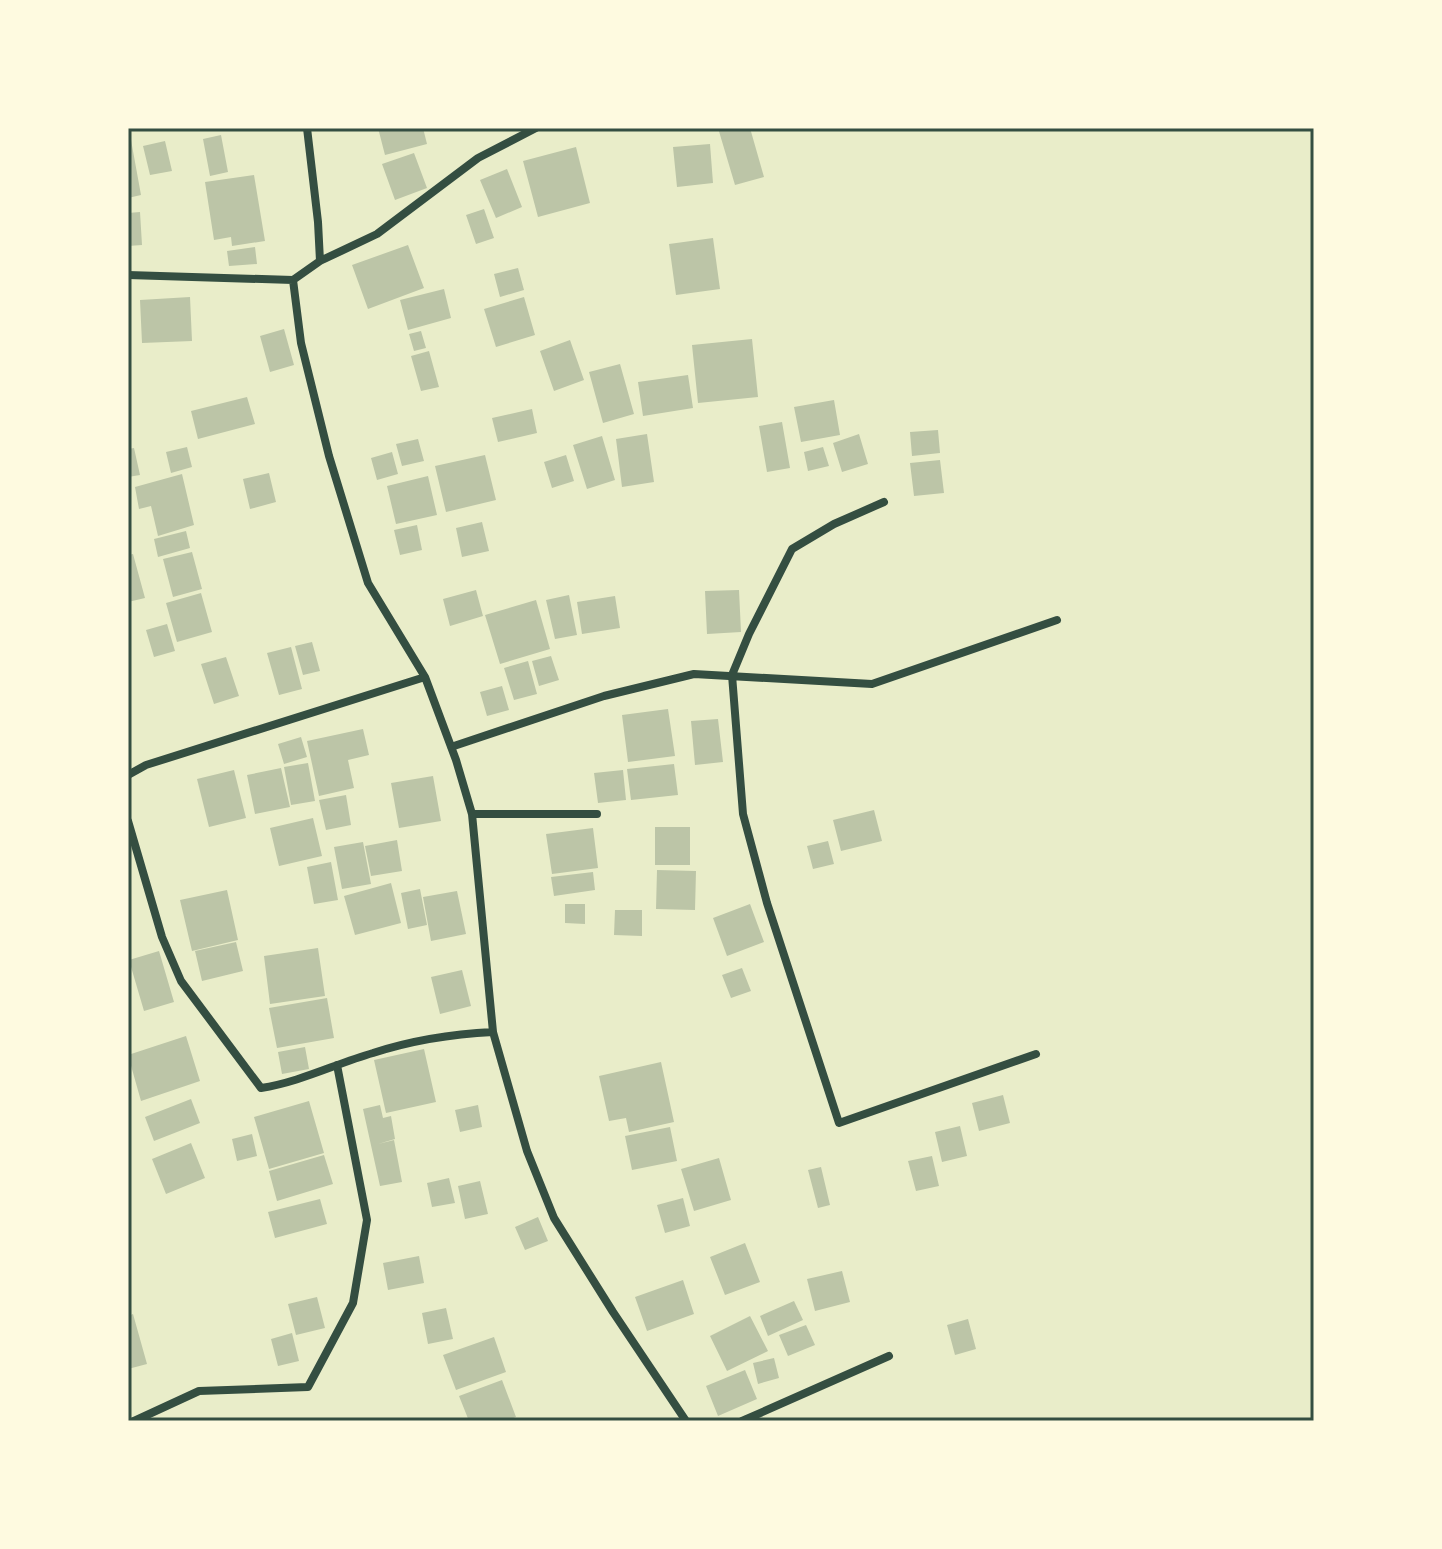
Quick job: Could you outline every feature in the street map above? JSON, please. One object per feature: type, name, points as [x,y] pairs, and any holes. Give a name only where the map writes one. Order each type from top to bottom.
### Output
[{"type":"street","points":[[307,128],[320,261]]},
{"type":"street","points":[[128,275],[293,280],[320,261],[377,234],[478,158],[536,128]]},
{"type":"street","points":[[293,280],[304,357],[329,456],[368,583],[425,677],[472,814],[493,1032],[527,1151],[554,1218],[686,1421]]},
{"type":"street","points":[[884,502],[834,524],[792,549],[732,675],[743,814],[767,903],[839,1123],[1036,1054]]},
{"type":"street","points":[[451,747],[604,696],[694,674],[872,684],[1057,620]]},
{"type":"street","points":[[128,775],[146,765],[425,677]]},
{"type":"street","points":[[472,814],[597,814]]},
{"type":"street","points":[[128,821],[162,937],[181,981],[261,1088],[282,1085],[372,1053],[442,1035],[493,1032]]},
{"type":"street","points":[[134,1421],[199,1391],[308,1387],[353,1303],[367,1220],[337,1065]]},
{"type":"street","points":[[742,1421],[889,1356]]},
{"type":"building","points":[[378,128],[423,128],[427,144],[385,155]]},
{"type":"building","points":[[718,128],[750,128],[764,177],[735,185]]},
{"type":"building","points":[[221,135],[228,172],[210,176],[203,139]]},
{"type":"building","points":[[128,140],[131,140],[141,195],[128,198]]},
{"type":"building","points":[[165,141],[172,171],[150,175],[143,146]]},
{"type":"building","points":[[710,144],[713,183],[677,187],[673,147]]},
{"type":"building","points":[[576,147],[590,203],[538,217],[523,161]]},
{"type":"building","points":[[414,153],[427,188],[395,200],[382,164]]},
{"type":"building","points":[[507,169],[522,207],[496,218],[480,180]]},
{"type":"building","points":[[254,175],[265,241],[232,246],[231,237],[214,240],[205,182]]},
{"type":"building","points":[[484,209],[494,238],[476,244],[466,215]]},
{"type":"building","points":[[140,212],[142,245],[128,246],[128,213]]},
{"type":"building","points":[[713,238],[720,289],[676,295],[669,244]]},
{"type":"building","points":[[408,245],[424,288],[368,309],[352,265]]},
{"type":"building","points":[[255,247],[257,264],[229,266],[227,251]]},
{"type":"building","points":[[518,268],[524,290],[500,297],[494,274]]},
{"type":"building","points":[[444,289],[451,318],[408,330],[400,300]]},
{"type":"building","points":[[190,297],[192,341],[142,343],[140,300]]},
{"type":"building","points":[[524,297],[535,335],[496,347],[484,309]]},
{"type":"building","points":[[284,329],[294,365],[270,372],[260,336]]},
{"type":"building","points":[[421,331],[426,348],[414,351],[409,334]]},
{"type":"building","points":[[752,339],[758,397],[698,403],[692,345]]},
{"type":"building","points":[[570,340],[584,380],[554,391],[540,351]]},
{"type":"building","points":[[429,351],[439,387],[421,391],[411,356]]},
{"type":"building","points":[[620,364],[634,414],[603,423],[589,372]]},
{"type":"building","points":[[688,375],[693,408],[643,416],[638,382]]},
{"type":"building","points":[[247,397],[255,424],[198,439],[191,411]]},
{"type":"building","points":[[834,400],[840,435],[801,442],[794,407]]},
{"type":"building","points":[[532,409],[537,433],[498,442],[492,418]]},
{"type":"building","points":[[782,422],[790,468],[767,472],[759,426]]},
{"type":"building","points":[[938,430],[940,453],[912,456],[910,432]]},
{"type":"building","points":[[647,434],[654,482],[622,487],[616,439]]},
{"type":"building","points":[[859,434],[868,464],[842,472],[833,443]]},
{"type":"building","points":[[602,436],[615,480],[587,489],[573,445]]},
{"type":"building","points":[[418,439],[424,461],[402,466],[396,444]]},
{"type":"building","points":[[187,447],[192,467],[171,473],[166,452]]},
{"type":"building","points":[[823,447],[829,466],[808,471],[804,452]]},
{"type":"building","points":[[134,448],[140,475],[128,477],[128,449]]},
{"type":"building","points":[[392,452],[398,474],[377,480],[371,458]]},
{"type":"building","points":[[485,455],[496,500],[446,512],[435,466]]},
{"type":"building","points":[[566,455],[574,481],[552,488],[544,462]]},
{"type":"building","points":[[940,460],[944,493],[914,496],[910,463]]},
{"type":"building","points":[[269,473],[276,502],[250,509],[243,479]]},
{"type":"building","points":[[182,474],[194,525],[158,536],[151,506],[139,509],[135,487]]},
{"type":"building","points":[[428,476],[437,515],[396,524],[387,486]]},
{"type":"building","points":[[482,522],[489,551],[462,557],[456,528]]},
{"type":"building","points":[[417,525],[422,550],[400,555],[394,530]]},
{"type":"building","points":[[186,531],[190,548],[158,557],[154,539]]},
{"type":"building","points":[[192,552],[202,589],[173,597],[163,559]]},
{"type":"building","points":[[133,554],[145,598],[128,602],[128,555]]},
{"type":"building","points":[[476,590],[483,616],[450,626],[443,599]]},
{"type":"building","points":[[739,590],[741,632],[707,634],[705,591]]},
{"type":"building","points":[[201,593],[212,632],[177,642],[166,603]]},
{"type":"building","points":[[569,595],[577,635],[555,639],[546,600]]},
{"type":"building","points":[[615,596],[620,628],[582,634],[577,602]]},
{"type":"building","points":[[536,600],[550,649],[500,664],[485,615]]},
{"type":"building","points":[[167,624],[175,651],[154,657],[146,630]]},
{"type":"building","points":[[312,642],[320,671],[303,675],[295,646]]},
{"type":"building","points":[[291,647],[302,689],[279,695],[267,653]]},
{"type":"building","points":[[551,656],[559,680],[539,686],[532,661]]},
{"type":"building","points":[[226,657],[239,696],[214,704],[201,664]]},
{"type":"building","points":[[528,661],[537,694],[514,700],[504,668]]},
{"type":"building","points":[[502,686],[509,710],[487,716],[480,692]]},
{"type":"building","points":[[668,709],[675,756],[628,762],[622,715]]},
{"type":"building","points":[[718,719],[723,762],[695,765],[691,721]]},
{"type":"building","points":[[363,729],[369,755],[348,760],[354,788],[319,796],[307,741]]},
{"type":"building","points":[[301,737],[307,757],[284,764],[278,744]]},
{"type":"building","points":[[308,763],[315,801],[291,805],[284,767]]},
{"type":"building","points":[[674,764],[678,795],[631,800],[627,769]]},
{"type":"building","points":[[281,768],[290,807],[255,814],[247,775]]},
{"type":"building","points":[[234,770],[246,818],[209,827],[197,779]]},
{"type":"building","points":[[623,770],[626,800],[598,803],[594,773]]},
{"type":"building","points":[[433,776],[441,821],[399,828],[391,783]]},
{"type":"building","points":[[346,795],[351,825],[326,830],[319,800]]},
{"type":"building","points":[[874,810],[882,841],[841,851],[833,820]]},
{"type":"building","points":[[313,818],[322,856],[279,866],[270,828]]},
{"type":"building","points":[[655,827],[690,827],[690,865],[655,865]]},
{"type":"building","points":[[593,828],[598,868],[552,874],[546,834]]},
{"type":"building","points":[[397,840],[402,871],[371,876],[365,846]]},
{"type":"building","points":[[828,841],[834,864],[813,869],[807,846]]},
{"type":"building","points":[[363,842],[371,884],[342,889],[334,847]]},
{"type":"building","points":[[331,862],[338,900],[314,904],[307,867]]},
{"type":"building","points":[[657,870],[696,871],[695,910],[656,909]]},
{"type":"building","points":[[593,872],[595,890],[554,896],[551,877]]},
{"type":"building","points":[[391,883],[401,923],[355,935],[344,896]]},
{"type":"building","points":[[420,889],[427,925],[408,929],[401,893]]},
{"type":"building","points":[[227,890],[238,940],[192,951],[180,900]]},
{"type":"building","points":[[457,891],[466,934],[431,941],[423,897]]},
{"type":"building","points":[[565,904],[585,904],[585,924],[565,923]]},
{"type":"building","points":[[750,904],[764,942],[727,956],[713,918]]},
{"type":"building","points":[[615,910],[642,910],[642,936],[614,935]]},
{"type":"building","points":[[236,942],[243,971],[202,981],[195,951]]},
{"type":"building","points":[[318,948],[325,996],[270,1004],[264,956]]},
{"type":"building","points":[[159,951],[174,1002],[144,1011],[129,960]]},
{"type":"building","points":[[742,968],[751,991],[731,998],[722,975]]},
{"type":"building","points":[[462,970],[471,1006],[440,1014],[431,977]]},
{"type":"building","points":[[327,998],[334,1038],[277,1048],[269,1008]]},
{"type":"building","points":[[186,1036],[200,1081],[141,1101],[128,1055]]},
{"type":"building","points":[[305,1047],[309,1069],[282,1074],[278,1052]]},
{"type":"building","points":[[424,1049],[436,1102],[386,1113],[374,1060]]},
{"type":"building","points":[[661,1062],[674,1122],[629,1132],[626,1118],[609,1121],[599,1076]]},
{"type":"building","points":[[1003,1095],[1010,1123],[979,1131],[972,1103]]},
{"type":"building","points":[[191,1099],[200,1123],[154,1141],[145,1117]]},
{"type":"building","points":[[309,1101],[324,1153],[269,1169],[254,1117]]},
{"type":"building","points":[[380,1105],[383,1118],[391,1116],[395,1139],[378,1144],[394,1140],[402,1182],[380,1186],[363,1109]]},
{"type":"building","points":[[478,1105],[482,1127],[460,1132],[455,1110]]},
{"type":"building","points":[[960,1126],[967,1156],[942,1162],[935,1132]]},
{"type":"building","points":[[670,1127],[677,1161],[632,1170],[625,1136]]},
{"type":"building","points":[[252,1134],[257,1156],[237,1161],[232,1139]]},
{"type":"building","points":[[191,1143],[205,1178],[166,1194],[152,1159]]},
{"type":"building","points":[[324,1155],[333,1184],[277,1201],[269,1171]]},
{"type":"building","points":[[932,1156],[939,1186],[916,1191],[908,1161]]},
{"type":"building","points":[[719,1158],[731,1200],[694,1211],[681,1169]]},
{"type":"building","points":[[821,1167],[830,1205],[818,1208],[808,1170]]},
{"type":"building","points":[[449,1178],[455,1203],[432,1207],[427,1183]]},
{"type":"building","points":[[480,1181],[488,1214],[465,1219],[458,1186]]},
{"type":"building","points":[[683,1198],[690,1226],[665,1233],[657,1205]]},
{"type":"building","points":[[320,1199],[327,1224],[275,1238],[268,1212]]},
{"type":"building","points":[[538,1217],[548,1241],[525,1250],[515,1227]]},
{"type":"building","points":[[745,1243],[760,1282],[725,1295],[710,1257]]},
{"type":"building","points":[[419,1256],[424,1283],[388,1290],[383,1263]]},
{"type":"building","points":[[842,1271],[850,1302],[815,1311],[807,1279]]},
{"type":"building","points":[[683,1280],[694,1314],[647,1331],[635,1297]]},
{"type":"building","points":[[317,1297],[325,1328],[296,1335],[288,1304]]},
{"type":"building","points":[[794,1301],[803,1320],[768,1336],[760,1316]]},
{"type":"building","points":[[446,1308],[453,1339],[428,1344],[422,1313]]},
{"type":"building","points":[[133,1314],[147,1364],[128,1369],[128,1316]]},
{"type":"building","points":[[750,1316],[768,1351],[727,1371],[710,1336]]},
{"type":"building","points":[[968,1319],[976,1349],[955,1355],[947,1325]]},
{"type":"building","points":[[806,1325],[815,1345],[788,1356],[779,1335]]},
{"type":"building","points":[[292,1333],[299,1361],[278,1366],[271,1339]]},
{"type":"building","points":[[494,1337],[506,1372],[456,1390],[443,1355]]},
{"type":"building","points":[[774,1358],[779,1378],[758,1384],[753,1363]]},
{"type":"building","points":[[745,1370],[757,1399],[718,1416],[706,1386]]},
{"type":"building","points":[[502,1380],[516,1417],[505,1421],[469,1421],[459,1396]]}]
